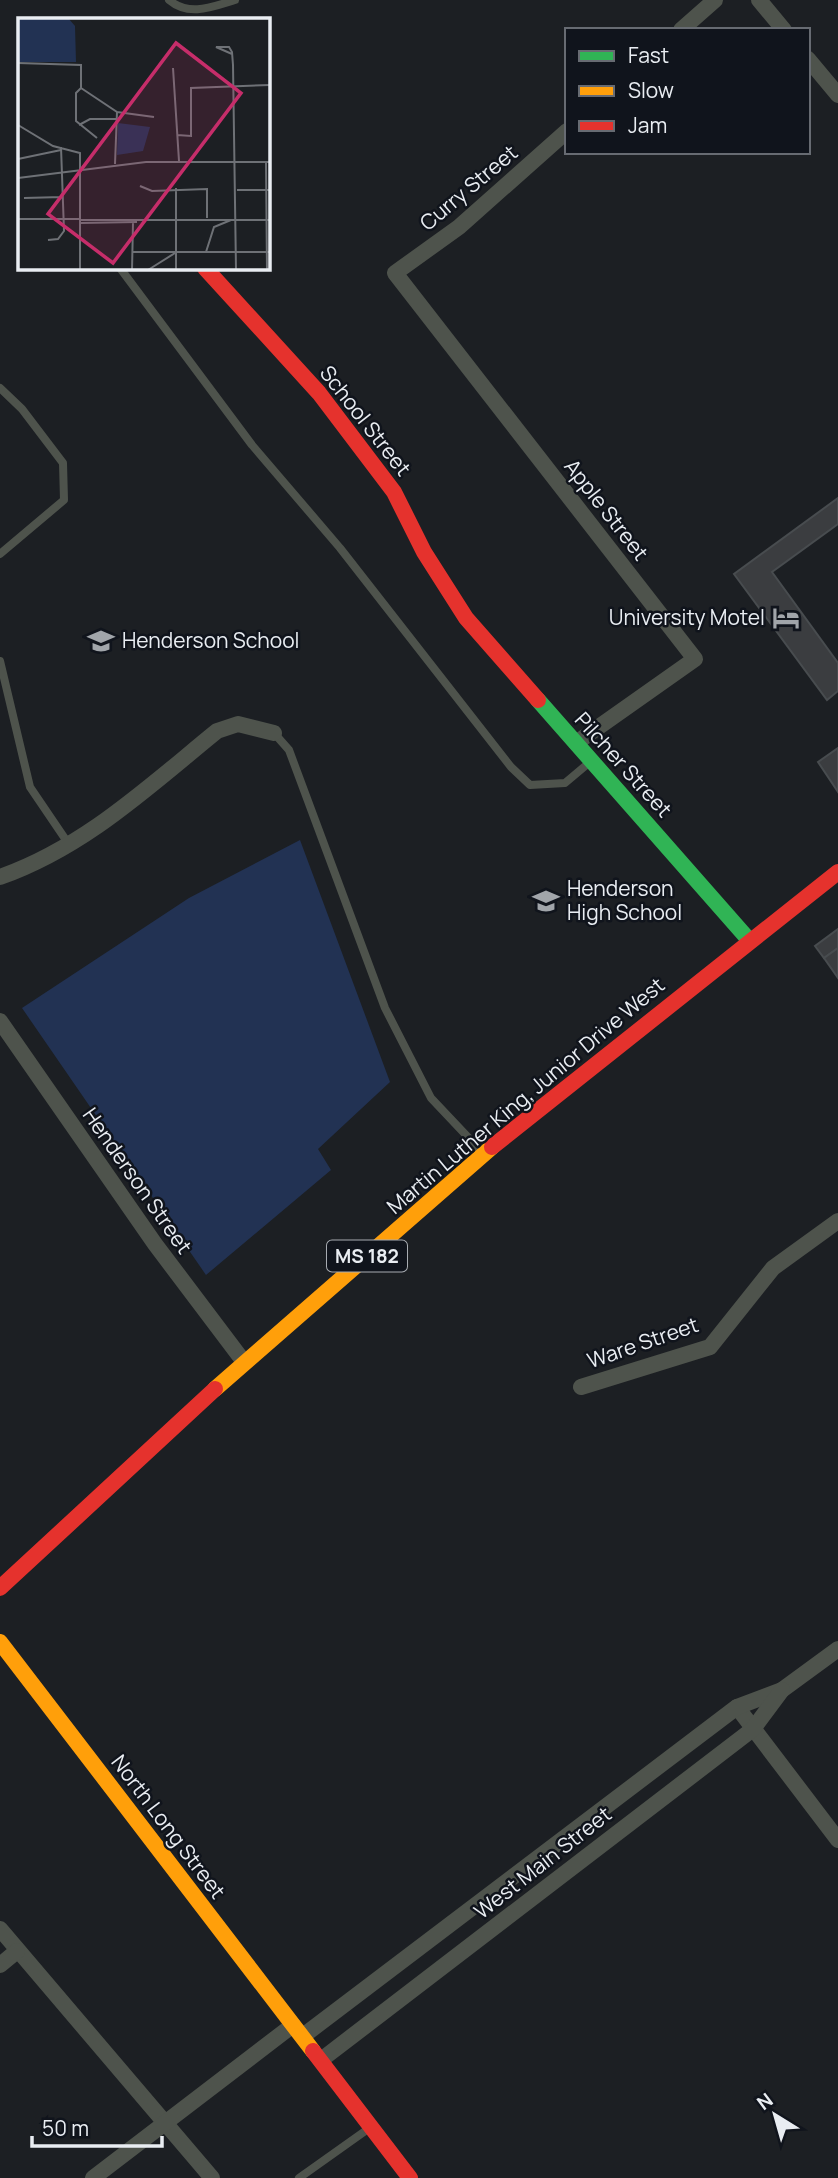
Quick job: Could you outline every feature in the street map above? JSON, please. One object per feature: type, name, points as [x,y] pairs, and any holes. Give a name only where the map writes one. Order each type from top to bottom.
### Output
[{"type":"street","points":[[683,28],[715,0]]},
{"type":"street","points":[[759,0],[782,28]]},
{"type":"street","points":[[810,61],[838,95]]},
{"type":"street","name":"Curry Street","points":[[395,273],[459,227],[565,133]]},
{"type":"street","name":"School Street","points":[[207,270],[319,393],[394,492],[424,552],[466,618]]},
{"type":"street","name":"Apple Street","points":[[395,273],[695,659],[576,743]]},
{"type":"street","name":"Pilcher Street","points":[[466,618],[749,940]]},
{"type":"street","points":[[0,877],[47,859],[94,831],[216,731],[238,724],[274,733]]},
{"type":"street","name":"Martin Luther King, Junior Drive West","points":[[0,1588],[244,1362],[484,1154],[749,940],[838,872]]},
{"type":"street","name":"Henderson Street","points":[[0,1021],[155,1244],[244,1362]]},
{"type":"street","name":"Ware Street","points":[[581,1387],[710,1347],[773,1268],[838,1221]]},
{"type":"street","name":"North Long Street","points":[[0,1642],[410,2178]]},
{"type":"street","name":"West Main Street","points":[[93,2178],[167,2122],[298,2031],[737,1707],[782,1690],[838,1649]]},
{"type":"street","name":"West Main Street","points":[[321,2060],[753,1729],[782,1690]]},
{"type":"street","points":[[737,1707],[838,1840]]},
{"type":"street","points":[[0,1929],[212,2178]]},
{"type":"street","points":[[0,1965],[17,1951]]},
{"type":"lane","points":[[169,0],[177,7],[201,10],[235,0]]},
{"type":"lane","points":[[121,270],[252,445],[340,548],[511,767],[530,786],[565,783],[593,760]]},
{"type":"lane","points":[[0,388],[22,409],[63,463],[64,500],[0,554]]},
{"type":"lane","points":[[0,661],[30,788],[70,846]]},
{"type":"lane","points":[[274,733],[289,750],[385,1009],[431,1098],[484,1154]]},
{"type":"lane","points":[[299,2178],[370,2127]]},
{"type":"shaded area","points":[[300,840],[390,1082],[318,1149],[331,1170],[206,1275],[22,1008],[189,898]]},
{"type":"building","name":"University Motel","points":[[838,498],[838,524],[772,572],[838,663],[838,691],[827,700],[734,574]]},
{"type":"building","points":[[838,748],[838,792],[818,762]]},
{"type":"building","points":[[838,929],[838,948],[824,958],[815,946]]},
{"type":"building","points":[[838,948],[838,978],[824,958]]},
{"type":"traffic: fast","points":[[538,700],[749,940]]},
{"type":"traffic: slow","points":[[215,1389],[492,1147]]},
{"type":"traffic: slow","points":[[0,1642],[313,2051]]},
{"type":"traffic: jam","points":[[207,270],[319,393],[394,492],[424,552],[466,618],[538,700]]},
{"type":"traffic: jam","points":[[492,1147],[838,872]]},
{"type":"traffic: jam","points":[[0,1588],[215,1389]]},
{"type":"traffic: jam","points":[[313,2051],[410,2178]]},
{"type":"place","name":"University Motel","points":[[786,618]]},
{"type":"place","name":"Henderson School","points":[[101,641]]},
{"type":"place","name":"Henderson High School","points":[[546,901]]}]
